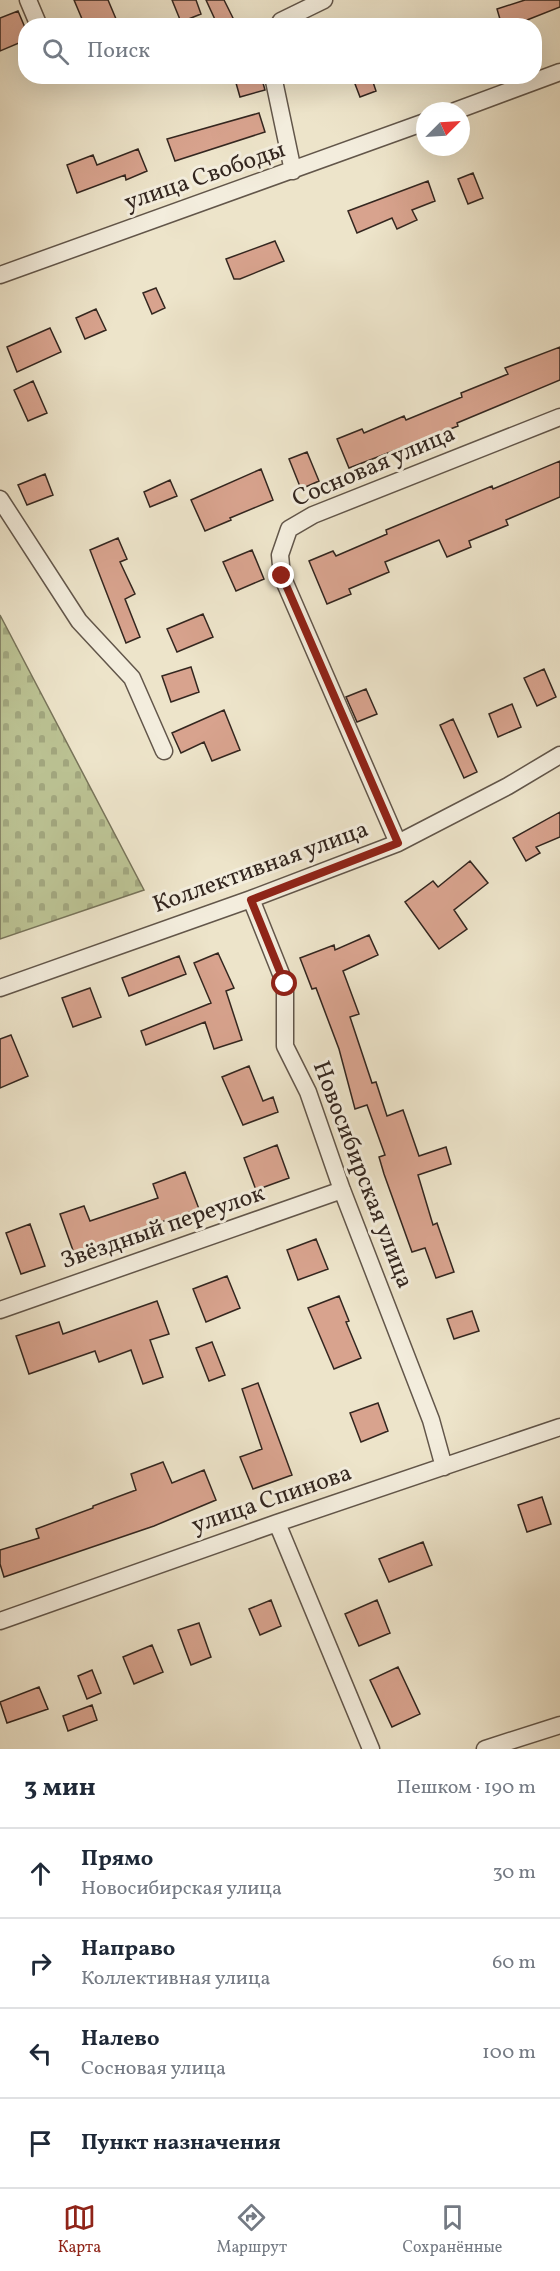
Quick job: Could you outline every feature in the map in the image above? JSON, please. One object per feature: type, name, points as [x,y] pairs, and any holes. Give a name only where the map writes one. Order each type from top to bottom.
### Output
[{"type":"street","points":[[28,0],[36,18]]},
{"type":"street","points":[[287,18],[324,0]]},
{"type":"street","points":[[542,79],[560,72]]},
{"type":"street","points":[[275,84],[293,171]]},
{"type":"street","points":[[470,105],[528,84]]},
{"type":"street","name":"улица Свободы","points":[[0,275],[416,125]]},
{"type":"street","name":"Сосновая улица","points":[[398,843],[282,576],[280,555],[289,529],[313,515],[560,417]]},
{"type":"street","points":[[0,499],[79,621],[132,678],[164,751]]},
{"type":"street","name":"Коллективная улица","points":[[0,988],[251,900],[398,843],[508,786],[560,755]]},
{"type":"street","name":"Новосибирская улица","points":[[251,900],[285,984],[285,1046],[308,1092],[342,1190],[431,1420],[444,1467]]},
{"type":"street","name":"Звёздный переулок","points":[[0,1310],[342,1190]]},
{"type":"street","name":"улица Спинова","points":[[0,1621],[277,1523],[560,1427]]},
{"type":"street","points":[[277,1523],[371,1749]]},
{"type":"street","points":[[485,1749],[517,1744],[560,1725]]},
{"type":"green space","points":[[0,615],[144,890],[0,939]]},
{"type":"building","points":[[74,0],[108,0],[116,18],[82,18]]},
{"type":"building","points":[[172,0],[196,0],[201,14],[191,18],[179,18]]},
{"type":"building","points":[[206,0],[224,0],[233,18],[214,18]]},
{"type":"building","points":[[525,0],[560,0],[560,7],[532,18],[500,18],[497,9]]},
{"type":"building","points":[[18,11],[21,18],[18,18],[18,43],[0,51],[0,18]]},
{"type":"building","points":[[236,84],[263,84],[265,90],[240,97]]},
{"type":"building","points":[[355,84],[374,84],[376,91],[360,97]]},
{"type":"building","points":[[259,113],[265,132],[175,161],[167,139]]},
{"type":"building","points":[[138,149],[147,171],[126,180],[125,175],[77,193],[67,165],[93,155],[97,165]]},
{"type":"building","points":[[473,173],[483,198],[468,204],[458,179]]},
{"type":"building","points":[[428,181],[435,201],[412,210],[417,220],[397,229],[392,218],[357,233],[348,211]]},
{"type":"building","points":[[275,241],[284,261],[240,279],[234,279],[226,259]]},
{"type":"building","points":[[156,288],[165,308],[152,314],[143,293]]},
{"type":"building","points":[[96,309],[106,330],[85,339],[76,318]]},
{"type":"building","points":[[50,328],[61,352],[17,372],[7,347]]},
{"type":"building","points":[[560,347],[560,380],[457,423],[458,426],[349,468],[337,439],[362,429],[364,433],[404,416],[406,420],[462,397],[461,393],[508,374],[505,368]]},
{"type":"building","points":[[33,381],[47,413],[28,421],[14,390]]},
{"type":"building","points":[[307,452],[319,481],[301,489],[289,459]]},
{"type":"building","points":[[560,461],[560,497],[506,520],[508,525],[469,541],[471,547],[447,557],[439,540],[385,562],[389,572],[349,589],[351,594],[327,604],[309,561],[333,551],[336,556],[387,534],[386,530],[492,486],[493,489]]},
{"type":"building","points":[[261,469],[273,500],[205,531],[191,500]]},
{"type":"building","points":[[45,474],[53,495],[27,505],[18,485]]},
{"type":"building","points":[[170,480],[177,496],[150,507],[144,492]]},
{"type":"building","points":[[118,538],[127,559],[120,562],[135,594],[125,599],[140,637],[126,643],[90,550]]},
{"type":"building","points":[[252,550],[264,579],[236,591],[223,562]]},
{"type":"building","points":[[203,614],[213,637],[177,652],[167,629]]},
{"type":"building","points":[[191,667],[199,692],[171,702],[162,676]]},
{"type":"building","points":[[544,669],[556,697],[537,706],[524,678]]},
{"type":"building","points":[[366,689],[377,714],[357,722],[346,697]]},
{"type":"building","points":[[512,704],[521,727],[498,737],[489,714]]},
{"type":"building","points":[[224,710],[240,750],[212,761],[204,742],[181,753],[172,733]]},
{"type":"building","points":[[453,719],[477,772],[464,778],[440,725]]},
{"type":"building","points":[[560,812],[560,837],[536,847],[540,853],[526,861],[513,838]]},
{"type":"building","points":[[470,861],[488,883],[454,910],[467,929],[439,949],[405,902],[433,881],[438,887]]},
{"type":"building","points":[[369,935],[378,955],[343,971],[359,1014],[350,1017],[372,1083],[376,1082],[387,1116],[403,1110],[419,1156],[446,1147],[451,1164],[418,1175],[433,1225],[437,1223],[454,1272],[436,1278],[425,1248],[412,1252],[384,1174],[379,1157],[385,1155],[367,1105],[355,1109],[339,1049],[316,988],[312,989],[300,958],[334,945],[335,950]]},
{"type":"building","points":[[218,953],[234,988],[226,991],[242,1040],[214,1049],[205,1022],[146,1045],[141,1031],[211,1003],[194,963]]},
{"type":"building","points":[[179,956],[186,974],[129,996],[122,978]]},
{"type":"building","points":[[90,988],[101,1017],[73,1027],[62,998]]},
{"type":"building","points":[[11,1035],[28,1076],[0,1088],[0,1039]]},
{"type":"building","points":[[249,1066],[263,1101],[273,1097],[278,1112],[243,1125],[222,1077]]},
{"type":"building","points":[[277,1145],[289,1178],[256,1190],[244,1158]]},
{"type":"building","points":[[185,1172],[199,1209],[98,1244],[99,1248],[75,1256],[60,1214],[84,1206],[90,1221],[158,1198],[153,1184]]},
{"type":"building","points":[[30,1224],[45,1266],[21,1274],[6,1233]]},
{"type":"building","points":[[316,1239],[328,1269],[298,1280],[287,1250]]},
{"type":"building","points":[[227,1276],[240,1308],[206,1322],[193,1289]]},
{"type":"building","points":[[339,1296],[349,1321],[346,1322],[361,1358],[334,1369],[308,1308]]},
{"type":"building","points":[[157,1301],[169,1334],[150,1340],[163,1377],[143,1384],[131,1350],[99,1362],[95,1351],[29,1374],[16,1336],[59,1322],[63,1334]]},
{"type":"building","points":[[472,1311],[479,1331],[454,1339],[447,1319]]},
{"type":"building","points":[[212,1342],[225,1375],[209,1381],[196,1348]]},
{"type":"building","points":[[258,1383],[292,1475],[253,1489],[240,1457],[262,1449],[242,1389]]},
{"type":"building","points":[[378,1403],[388,1431],[361,1442],[350,1413]]},
{"type":"building","points":[[163,1462],[172,1483],[204,1470],[216,1500],[154,1526],[4,1577],[0,1564],[0,1550],[39,1538],[36,1529],[136,1490],[131,1474]]},
{"type":"building","points":[[542,1497],[551,1524],[527,1532],[518,1505]]},
{"type":"building","points":[[423,1542],[432,1565],[389,1582],[379,1559]]},
{"type":"building","points":[[271,1600],[281,1626],[260,1635],[249,1609]]},
{"type":"building","points":[[377,1600],[390,1633],[359,1646],[345,1614]]},
{"type":"building","points":[[199,1623],[211,1657],[191,1665],[178,1630]]},
{"type":"building","points":[[152,1645],[163,1672],[134,1684],[123,1657]]},
{"type":"building","points":[[398,1667],[420,1714],[392,1727],[370,1680]]},
{"type":"building","points":[[92,1670],[101,1693],[87,1699],[78,1676]]},
{"type":"building","points":[[39,1687],[48,1709],[7,1723],[0,1702]]},
{"type":"building","points":[[92,1705],[97,1720],[68,1731],[63,1716]]},
{"type":"route","points":[[282,576],[398,843],[251,900],[285,984]]}]
